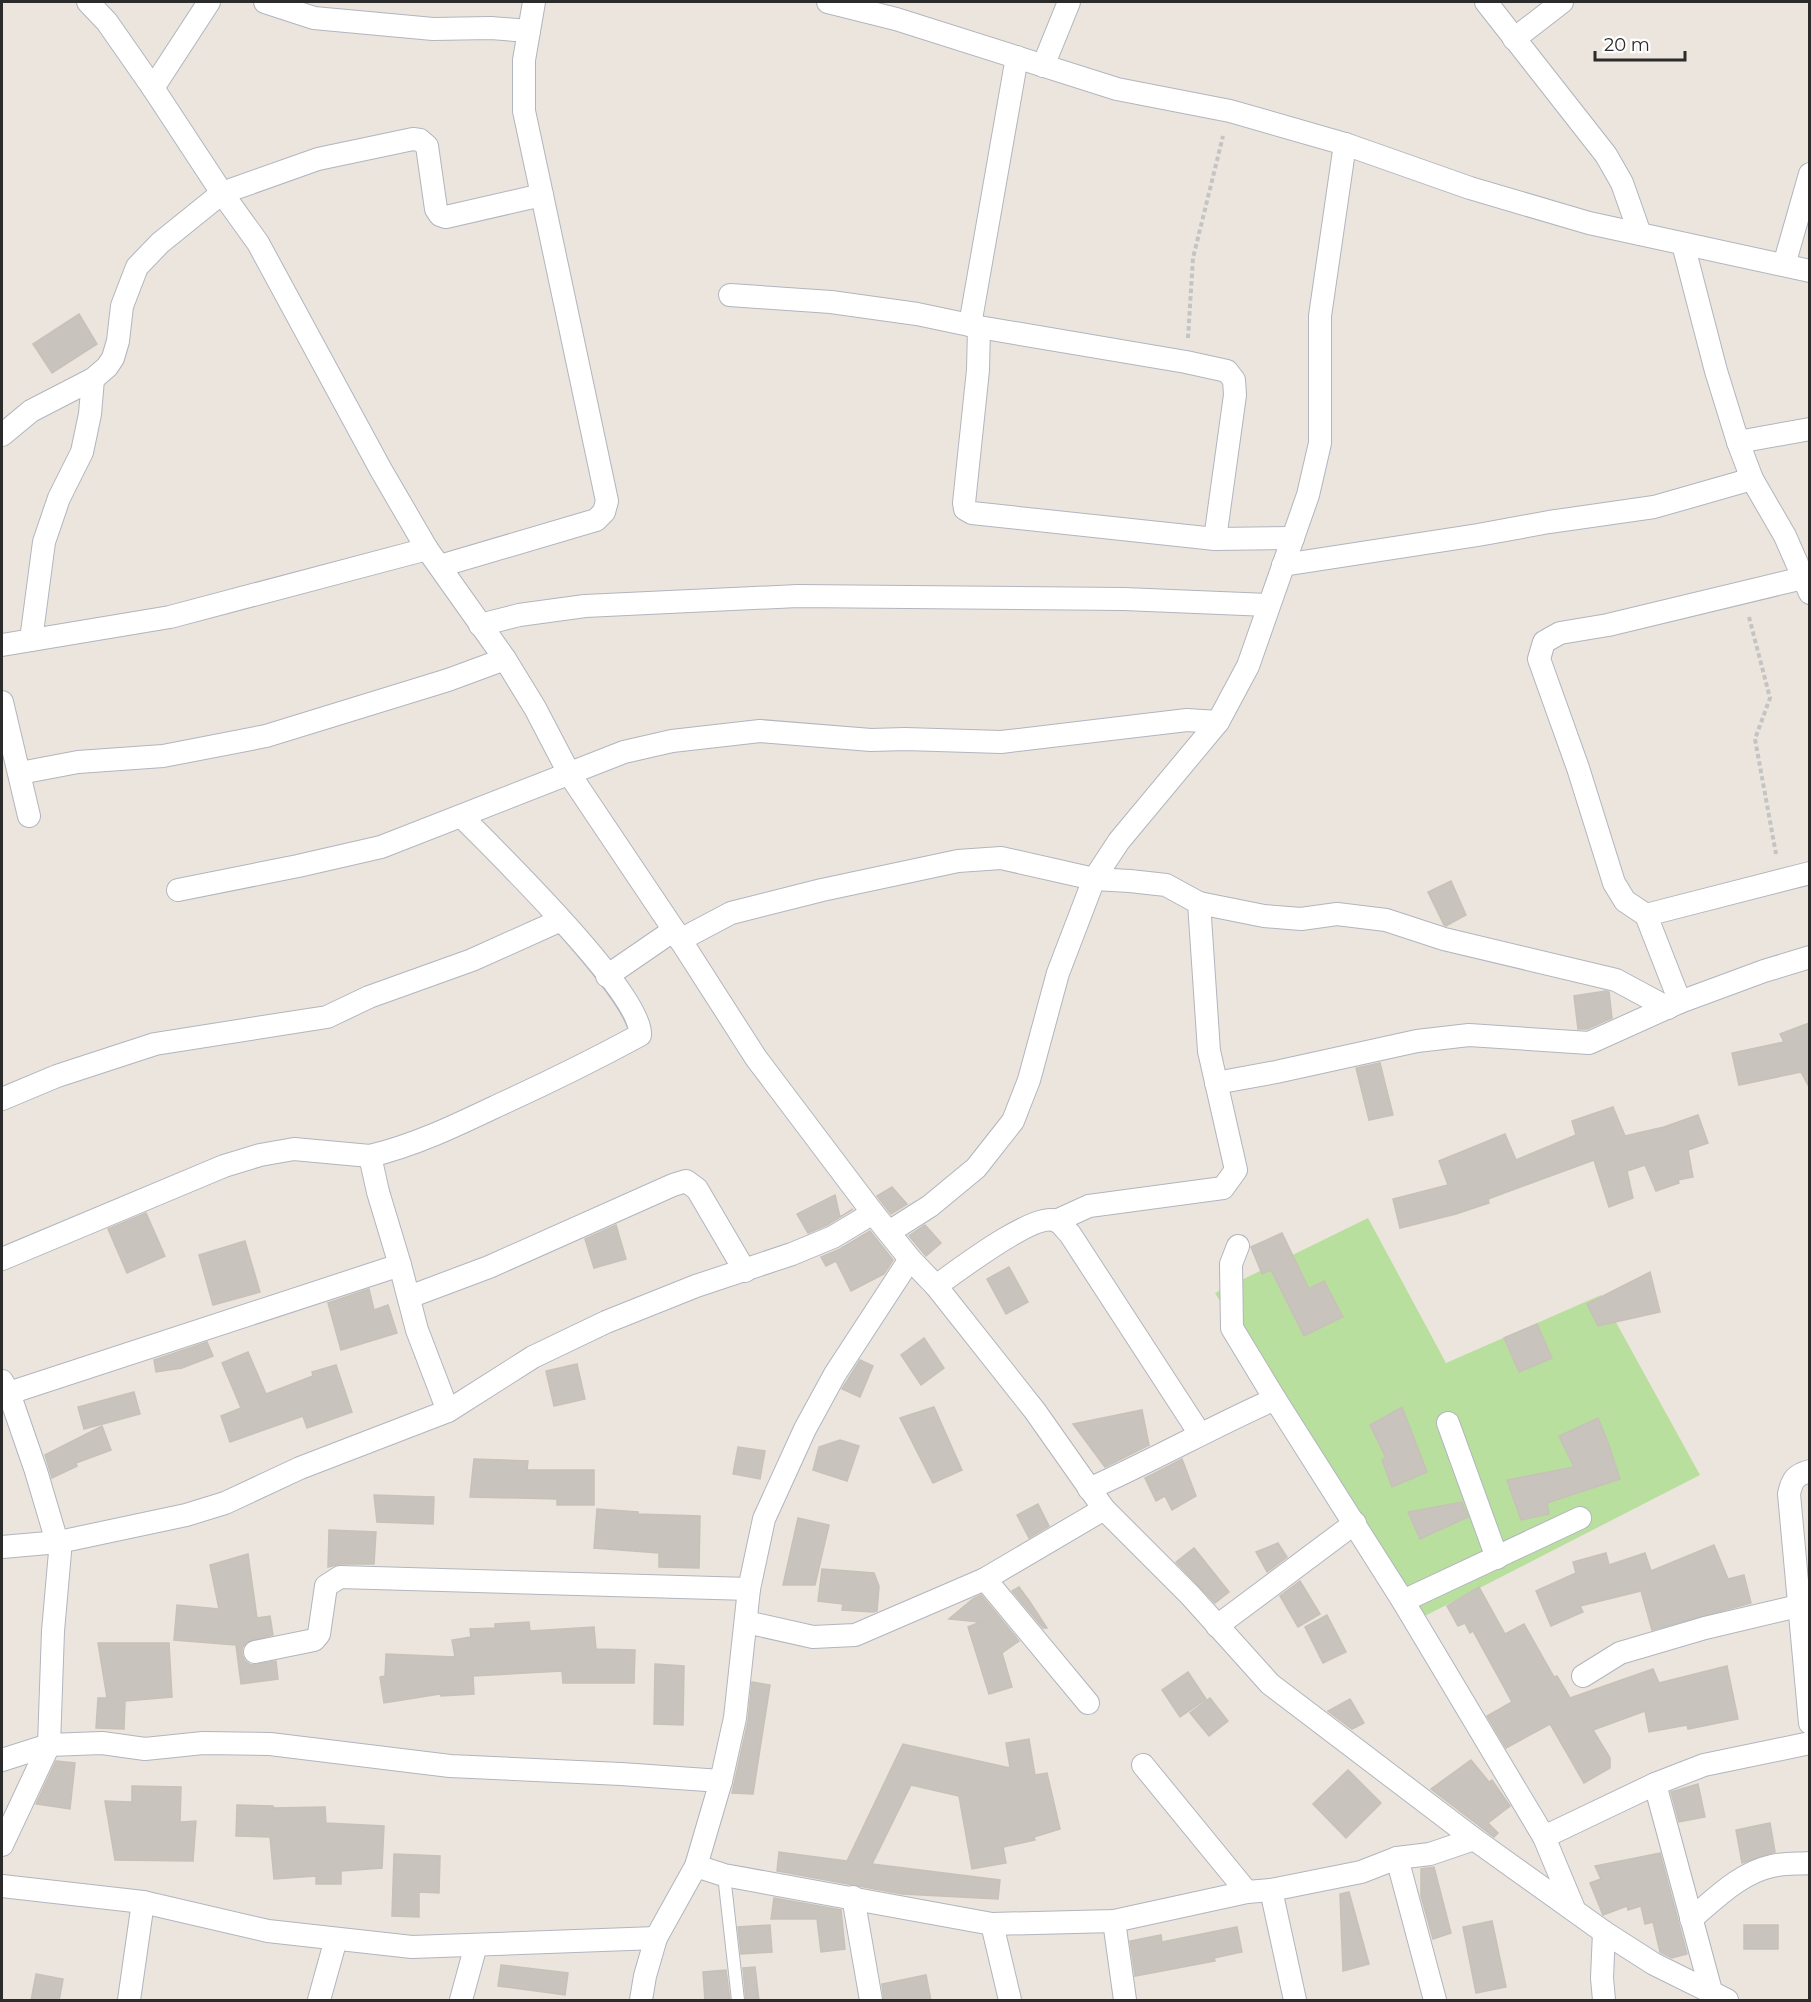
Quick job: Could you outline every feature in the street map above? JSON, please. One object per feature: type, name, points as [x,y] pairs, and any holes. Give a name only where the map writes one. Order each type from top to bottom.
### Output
[{"type":"street","points":[[88,2],[107,22],[258,243],[381,470],[433,557],[505,658],[535,708],[570,775],[756,1058],[888,1232],[936,1286],[1035,1411],[1104,1509],[1190,1595],[1270,1684],[1474,1839],[1604,1932],[1654,1964],[1719,1996]]},
{"type":"street","points":[[153,88],[209,2]]},
{"type":"street","points":[[265,2],[314,18],[433,29],[490,28],[529,31]]},
{"type":"street","points":[[2,645],[170,618],[596,520],[604,512],[607,501],[524,111],[524,60],[534,2]]},
{"type":"street","points":[[829,2],[898,10],[1017,57],[1117,89],[1230,111],[1345,144],[1470,188],[1589,223],[1809,271]]},
{"type":"street","points":[[1043,66],[1068,2]]},
{"type":"street","points":[[1486,2],[1606,155],[1622,183],[1640,234]]},
{"type":"street","points":[[1514,39],[1562,2]]},
{"type":"street","points":[[1017,57],[975,326],[978,370],[965,509],[972,513],[1215,539],[1293,538]]},
{"type":"street","points":[[2,435],[31,411],[93,380],[107,367],[113,358],[118,341],[122,306],[136,267],[160,243],[222,193],[318,159],[413,139],[420,140],[427,146],[436,209],[440,215],[446,216],[542,195]]},
{"type":"street","points":[[888,1232],[930,1206],[976,1168],[1013,1121],[1029,1080],[1058,973],[1094,879],[1119,841],[1218,722],[1248,666],[1308,495],[1320,443],[1320,316],[1345,144]]},
{"type":"street","points":[[1784,265],[1809,174]]},
{"type":"street","points":[[1674,1005],[1646,915],[1625,901],[1614,883],[1578,768],[1539,659],[1544,642],[1560,633],[1608,625],[1744,594],[1806,586],[1785,536],[1752,479],[1738,441],[1716,372],[1683,244]]},
{"type":"street","points":[[730,294],[831,302],[917,314],[1227,371],[1234,380],[1235,394],[1215,539]]},
{"type":"street","points":[[31,640],[44,542],[58,498],[82,452],[90,414],[93,380]]},
{"type":"street","points":[[1738,441],[1809,429]]},
{"type":"street","points":[[1283,565],[1654,507],[1752,479]]},
{"type":"street","points":[[480,625],[519,615],[585,606],[798,596],[1124,599],[1269,605]]},
{"type":"street","points":[[20,773],[78,762],[163,756],[266,736],[448,680],[505,658]]},
{"type":"street","points":[[2,702],[29,816]]},
{"type":"street","points":[[178,890],[381,847],[624,752],[672,741],[760,731],[871,740],[1001,742],[1187,720],[1218,722]]},
{"type":"street","points":[[2,1259],[224,1166],[260,1155],[294,1149],[370,1156],[403,1148],[586,1065],[640,1035],[638,1021],[630,1005],[581,941],[462,817]]},
{"type":"street","points":[[607,976],[677,935],[731,913],[822,890],[958,861],[1001,858],[1094,879],[1130,880],[1166,885],[1199,903],[1264,916],[1301,919],[1337,914],[1386,920],[1444,939],[1616,980],[1674,1005]]},
{"type":"street","points":[[1646,915],[1809,873]]},
{"type":"street","points":[[936,1286],[1032,1223],[1044,1220],[1056,1221],[1089,1206],[1223,1188],[1236,1170],[1209,1052],[1199,903]]},
{"type":"street","points":[[2,1099],[57,1076],[155,1044],[327,1017],[369,997],[472,960],[561,920]]},
{"type":"street","points":[[1216,1083],[1417,1041],[1469,1035],[1589,1043],[1674,1005],[1764,971],[1809,957]]},
{"type":"street","points":[[370,1156],[417,1330],[448,1411]]},
{"type":"street","points":[[409,1297],[489,1267],[686,1181],[697,1188],[745,1271]]},
{"type":"street","points":[[2,1547],[59,1542],[186,1515],[225,1503],[300,1468],[448,1411],[504,1374],[569,1338],[696,1286],[745,1271],[833,1237],[873,1213]]},
{"type":"street","points":[[1056,1221],[1070,1234],[1200,1434]]},
{"type":"street","points":[[1238,1246],[1231,1264],[1232,1328],[1403,1601],[1544,1837],[1575,1911]]},
{"type":"street","points":[[641,2001],[645,1976],[656,1938],[696,1866],[721,1781],[735,1718],[749,1589],[764,1519],[805,1429],[835,1374],[910,1259]]},
{"type":"street","points":[[2,1845],[49,1745],[52,1631],[60,1552],[36,1471],[5,1387],[400,1264]]},
{"type":"street","points":[[1089,1489],[1139,1467],[1200,1434],[1275,1399]]},
{"type":"street","points":[[1448,1423],[1497,1558]]},
{"type":"street","points":[[1809,1470],[1797,1475],[1792,1481],[1789,1494],[1809,1724]]},
{"type":"street","points":[[746,1622],[813,1636],[855,1635],[986,1579],[1104,1509]]},
{"type":"street","points":[[1403,1601],[1580,1518]]},
{"type":"street","points":[[1217,1626],[1355,1523]]},
{"type":"street","points":[[255,1652],[314,1640],[320,1634],[326,1586],[340,1577],[749,1589]]},
{"type":"street","points":[[986,1579],[1088,1703]]},
{"type":"street","points":[[1583,1676],[1620,1653],[1704,1628],[1798,1606]]},
{"type":"street","points":[[2,1760],[49,1745],[102,1743],[145,1749],[202,1743],[270,1744],[450,1766],[721,1781]]},
{"type":"street","points":[[1544,1837],[1655,1784],[1704,1766],[1809,1743]]},
{"type":"street","points":[[1143,1766],[1248,1892]]},
{"type":"street","points":[[1655,1784],[1691,1918],[1719,1996]]},
{"type":"street","points":[[696,1866],[724,1875],[992,1924],[1114,1921],[1248,1892],[1271,1890],[1361,1872],[1397,1858],[1430,1854],[1474,1839]]},
{"type":"street","points":[[1397,1858],[1435,2001]]},
{"type":"street","points":[[1691,1918],[1727,1888],[1752,1872],[1774,1865],[1809,1863]]},
{"type":"street","points":[[2,1886],[142,1902],[268,1931],[412,1947],[656,1938]]},
{"type":"street","points":[[1271,1890],[1295,2001]]},
{"type":"street","points":[[853,1897],[871,2001]]},
{"type":"street","points":[[129,2001],[142,1902]]},
{"type":"street","points":[[1114,1921],[1125,2001]]},
{"type":"street","points":[[992,1924],[1010,2001]]},
{"type":"street","points":[[1604,1932],[1602,1978],[1604,2001]]},
{"type":"street","points":[[319,2001],[336,1939]]},
{"type":"street","points":[[461,2001],[476,1945]]},
{"type":"lane","points":[[724,1875],[738,2001]]},
{"type":"path","points":[[1186,362],[1193,258],[1230,111]]},
{"type":"path","points":[[1744,594],[1770,698],[1755,739],[1781,881]]},
{"type":"green space","points":[[1368,1218],[1446,1363],[1601,1295],[1700,1475],[1419,1619],[1215,1293]]},
{"type":"building","points":[[79,314],[97,344],[52,373],[33,344]]},
{"type":"building","points":[[1451,881],[1466,915],[1446,926],[1428,892]]},
{"type":"building","points":[[1609,992],[1612,1018],[1587,1029],[1578,1029],[1574,996]]},
{"type":"building","points":[[1809,1023],[1809,1087],[1801,1072],[1739,1085],[1732,1053],[1784,1042],[1780,1034]]},
{"type":"building","points":[[1380,1063],[1393,1115],[1369,1120],[1356,1068]]},
{"type":"building","points":[[1613,1107],[1625,1136],[1664,1127],[1698,1115],[1708,1143],[1688,1150],[1693,1177],[1678,1180],[1679,1183],[1656,1191],[1645,1165],[1627,1171],[1633,1198],[1609,1207],[1594,1160],[1488,1199],[1489,1203],[1400,1228],[1393,1199],[1448,1185],[1439,1161],[1505,1134],[1516,1160],[1576,1135],[1572,1121]]},
{"type":"building","points":[[892,1187],[907,1204],[891,1214],[877,1196]]},
{"type":"building","points":[[835,1195],[840,1217],[808,1233],[797,1214]]},
{"type":"building","points":[[146,1213],[165,1256],[127,1273],[108,1229]]},
{"type":"building","points":[[616,1225],[626,1259],[594,1268],[585,1239]]},
{"type":"building","points":[[925,1225],[941,1243],[926,1256],[909,1236]]},
{"type":"building","points":[[870,1231],[893,1260],[884,1274],[851,1291],[836,1261],[826,1266],[821,1257],[840,1249]]},
{"type":"building","points":[[1282,1233],[1309,1289],[1324,1281],[1343,1317],[1304,1336],[1271,1270],[1262,1274],[1251,1247]]},
{"type":"building","points":[[245,1241],[260,1292],[213,1305],[199,1255]]},
{"type":"building","points":[[1009,1267],[1028,1302],[1006,1314],[987,1279]]},
{"type":"building","points":[[1650,1272],[1660,1312],[1598,1326],[1587,1304]]},
{"type":"building","points":[[369,1289],[374,1310],[388,1305],[397,1333],[341,1350],[328,1303]]},
{"type":"building","points":[[1537,1324],[1552,1358],[1519,1372],[1504,1338]]},
{"type":"building","points":[[924,1338],[944,1368],[921,1385],[901,1355]]},
{"type":"building","points":[[207,1342],[213,1356],[182,1368],[156,1372],[154,1360]]},
{"type":"building","points":[[248,1352],[266,1394],[313,1376],[312,1372],[336,1365],[352,1412],[307,1428],[303,1416],[230,1442],[221,1416],[241,1408],[222,1363]]},
{"type":"building","points":[[860,1360],[873,1366],[860,1397],[842,1389]]},
{"type":"building","points":[[577,1364],[585,1399],[554,1406],[546,1371]]},
{"type":"building","points":[[134,1392],[140,1414],[84,1429],[78,1407]]},
{"type":"building","points":[[934,1407],[962,1470],[933,1483],[900,1418]]},
{"type":"building","points":[[1402,1407],[1427,1472],[1392,1487],[1382,1460],[1386,1458],[1370,1425]]},
{"type":"building","points":[[1142,1410],[1149,1445],[1105,1467],[1073,1424]]},
{"type":"building","points":[[1598,1418],[1620,1479],[1547,1503],[1549,1514],[1521,1520],[1507,1480],[1574,1467],[1559,1436]]},
{"type":"building","points":[[102,1426],[111,1450],[76,1463],[77,1466],[52,1478],[45,1455]]},
{"type":"building","points":[[840,1440],[859,1446],[847,1481],[813,1470],[819,1447]]},
{"type":"building","points":[[738,1447],[765,1451],[760,1479],[733,1474]]},
{"type":"building","points":[[474,1459],[528,1461],[527,1470],[594,1470],[594,1505],[557,1505],[557,1499],[470,1497]]},
{"type":"building","points":[[1182,1459],[1196,1496],[1172,1510],[1165,1496],[1156,1501],[1145,1478]]},
{"type":"building","points":[[374,1495],[434,1497],[433,1524],[377,1522]]},
{"type":"building","points":[[1462,1502],[1468,1517],[1420,1539],[1408,1512]]},
{"type":"building","points":[[1038,1504],[1049,1526],[1029,1538],[1017,1515]]},
{"type":"building","points":[[597,1509],[638,1512],[638,1514],[700,1516],[699,1568],[659,1567],[659,1553],[594,1548]]},
{"type":"building","points":[[798,1518],[829,1525],[815,1585],[783,1585]]},
{"type":"building","points":[[329,1530],[376,1532],[374,1564],[340,1564],[328,1567]]},
{"type":"building","points":[[1278,1543],[1287,1557],[1267,1572],[1256,1552]]},
{"type":"building","points":[[1714,1545],[1728,1579],[1744,1575],[1751,1603],[1652,1630],[1641,1591],[1580,1606],[1583,1612],[1551,1626],[1536,1591],[1576,1573],[1573,1562],[1606,1553],[1609,1565],[1645,1553],[1651,1571]]},
{"type":"building","points":[[1194,1548],[1229,1592],[1215,1603],[1176,1562]]},
{"type":"building","points":[[248,1554],[257,1618],[270,1616],[273,1635],[247,1642],[242,1648],[242,1655],[251,1665],[276,1661],[278,1679],[241,1684],[236,1645],[174,1640],[177,1605],[219,1609],[210,1565]]},
{"type":"building","points":[[822,1569],[874,1573],[879,1586],[877,1611],[842,1610],[843,1604],[818,1601]]},
{"type":"building","points":[[1300,1581],[1320,1614],[1298,1627],[1280,1596]]},
{"type":"building","points":[[1019,1587],[1047,1628],[1043,1628],[1012,1591]]},
{"type":"building","points":[[1479,1587],[1505,1634],[1524,1624],[1554,1677],[1557,1676],[1570,1698],[1653,1669],[1659,1683],[1727,1666],[1738,1719],[1688,1729],[1687,1725],[1649,1732],[1645,1711],[1593,1730],[1610,1758],[1610,1768],[1584,1783],[1550,1724],[1506,1748],[1487,1716],[1512,1702],[1473,1631],[1470,1633],[1465,1623],[1458,1626],[1447,1606]]},
{"type":"building","points":[[981,1595],[1019,1641],[1002,1653],[1012,1687],[989,1694],[968,1627],[980,1622],[949,1619]]},
{"type":"building","points":[[1327,1615],[1346,1652],[1323,1663],[1305,1627]]},
{"type":"building","points":[[529,1622],[530,1631],[594,1627],[596,1649],[635,1650],[634,1683],[563,1683],[562,1671],[473,1676],[474,1694],[441,1696],[440,1694],[384,1703],[380,1677],[385,1676],[386,1654],[455,1657],[452,1640],[471,1637],[470,1629],[495,1628],[495,1624]]},
{"type":"building","points":[[98,1643],[169,1643],[172,1697],[125,1701],[124,1729],[96,1728],[98,1698],[107,1698]]},
{"type":"building","points":[[655,1664],[684,1666],[683,1725],[654,1724]]},
{"type":"building","points":[[1188,1672],[1206,1699],[1180,1717],[1162,1690]]},
{"type":"building","points":[[752,1682],[770,1685],[753,1794],[732,1793],[748,1721]]},
{"type":"building","points":[[1210,1698],[1228,1721],[1209,1736],[1190,1713]]},
{"type":"building","points":[[1350,1699],[1364,1723],[1352,1729],[1328,1711]]},
{"type":"building","points":[[1029,1739],[1035,1775],[1047,1773],[1060,1829],[1034,1837],[1035,1840],[1003,1847],[1006,1863],[972,1869],[959,1796],[911,1785],[872,1864],[1000,1880],[998,1899],[902,1894],[777,1871],[779,1852],[847,1861],[903,1744],[1010,1768],[1006,1743]]},
{"type":"building","points":[[1471,1760],[1489,1782],[1492,1780],[1510,1806],[1488,1823],[1498,1833],[1494,1837],[1431,1789]]},
{"type":"building","points":[[56,1761],[75,1763],[70,1809],[36,1804]]},
{"type":"building","points":[[1348,1770],[1381,1803],[1346,1838],[1313,1804]]},
{"type":"building","points":[[1698,1784],[1705,1817],[1679,1822],[1671,1792]]},
{"type":"building","points":[[132,1786],[181,1787],[180,1822],[196,1821],[193,1861],[115,1860],[105,1801],[132,1802]]},
{"type":"building","points":[[237,1805],[273,1806],[273,1808],[325,1807],[326,1823],[384,1826],[382,1868],[341,1871],[341,1884],[316,1884],[316,1876],[274,1879],[270,1837],[236,1836]]},
{"type":"building","points":[[1770,1823],[1775,1852],[1742,1863],[1736,1830]]},
{"type":"building","points":[[1660,1853],[1687,1954],[1672,1958],[1660,1952],[1653,1922],[1645,1924],[1641,1906],[1628,1910],[1627,1906],[1603,1915],[1590,1883],[1601,1879],[1595,1866]]},
{"type":"building","points":[[394,1854],[440,1856],[439,1893],[419,1892],[419,1917],[392,1916]]},
{"type":"building","points":[[1434,1867],[1451,1933],[1433,1939],[1421,1896],[1421,1869]]},
{"type":"building","points":[[1349,1892],[1369,1964],[1343,1971],[1340,1894]]},
{"type":"building","points":[[774,1898],[841,1910],[845,1949],[821,1952],[817,1919],[771,1919]]},
{"type":"building","points":[[1492,1921],[1506,1987],[1476,1993],[1463,1927]]},
{"type":"building","points":[[770,1925],[772,1952],[741,1954],[738,1927]]},
{"type":"building","points":[[1744,1925],[1778,1925],[1778,1949],[1744,1949]]},
{"type":"building","points":[[1237,1927],[1242,1952],[1214,1958],[1215,1961],[1135,1976],[1130,1941],[1161,1935],[1162,1942]]},
{"type":"building","points":[[501,1965],[568,1973],[565,1995],[498,1986]]},
{"type":"building","points":[[755,1967],[759,2001],[746,2001],[743,1968]]},
{"type":"building","points":[[726,1970],[730,2001],[705,2001],[703,1972]]},
{"type":"building","points":[[36,1974],[63,1979],[59,2001],[31,2001]]},
{"type":"building","points":[[926,1975],[931,2001],[884,2001],[882,1984]]}]
